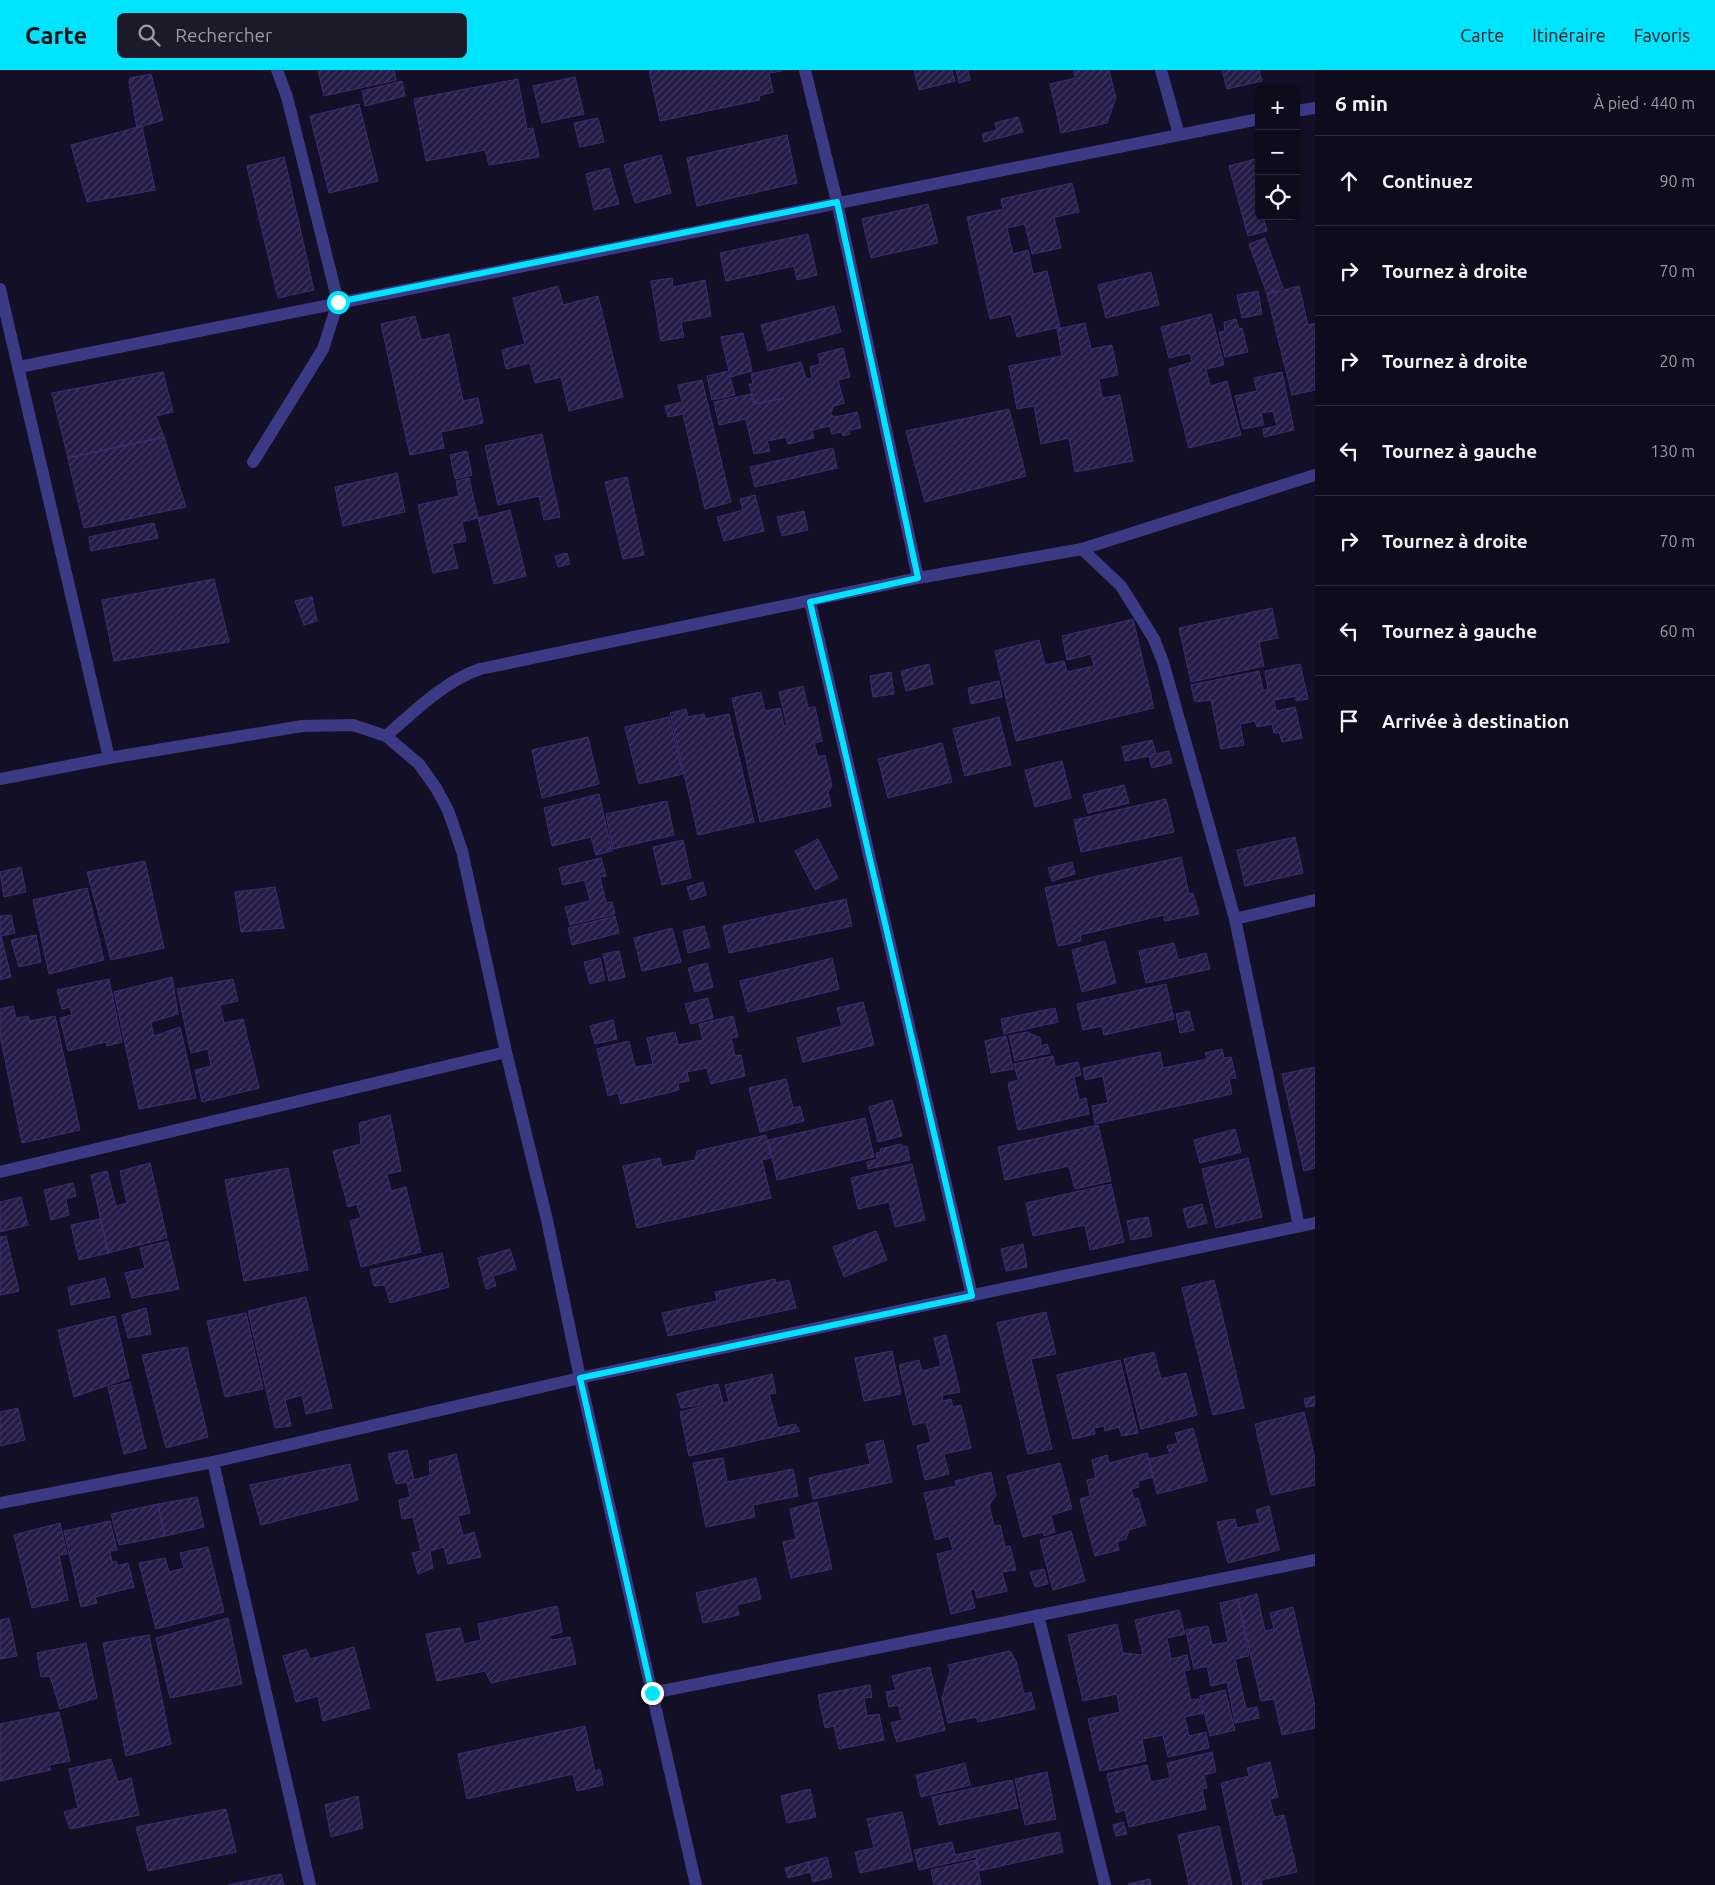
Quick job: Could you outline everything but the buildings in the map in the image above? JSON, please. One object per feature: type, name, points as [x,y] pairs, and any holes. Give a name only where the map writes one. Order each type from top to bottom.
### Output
[{"type":"street","points":[[252,462],[323,349],[338,302],[287,97],[277,70]]},
{"type":"street","points":[[805,70],[837,202],[918,578]]},
{"type":"street","points":[[1161,70],[1179,135]]},
{"type":"street","points":[[1300,110],[1315,108]]},
{"type":"street","points":[[19,367],[1255,120]]},
{"type":"street","points":[[0,289],[109,758]]},
{"type":"street","points":[[386,736],[450,683],[463,675],[480,669],[810,602],[918,578],[1082,549],[1315,475]]},
{"type":"street","points":[[1082,549],[1121,586],[1154,639],[1163,662],[1235,919],[1299,1226]]},
{"type":"street","points":[[810,602],[972,1296]]},
{"type":"street","points":[[0,779],[109,758],[302,726],[353,725],[386,736],[419,764],[436,788],[448,810],[462,851],[696,1885]]},
{"type":"street","points":[[1235,919],[1315,900]]},
{"type":"street","points":[[0,1172],[506,1052]]},
{"type":"street","points":[[0,1503],[213,1462],[580,1378],[1315,1223]]},
{"type":"street","points":[[213,1462],[310,1885]]},
{"type":"street","points":[[652,1693],[1315,1560]]},
{"type":"street","points":[[1038,1615],[1105,1885]]},
{"type":"route","points":[[338,302],[837,202],[918,578],[810,602],[972,1296],[580,1378],[652,1693]]}]
